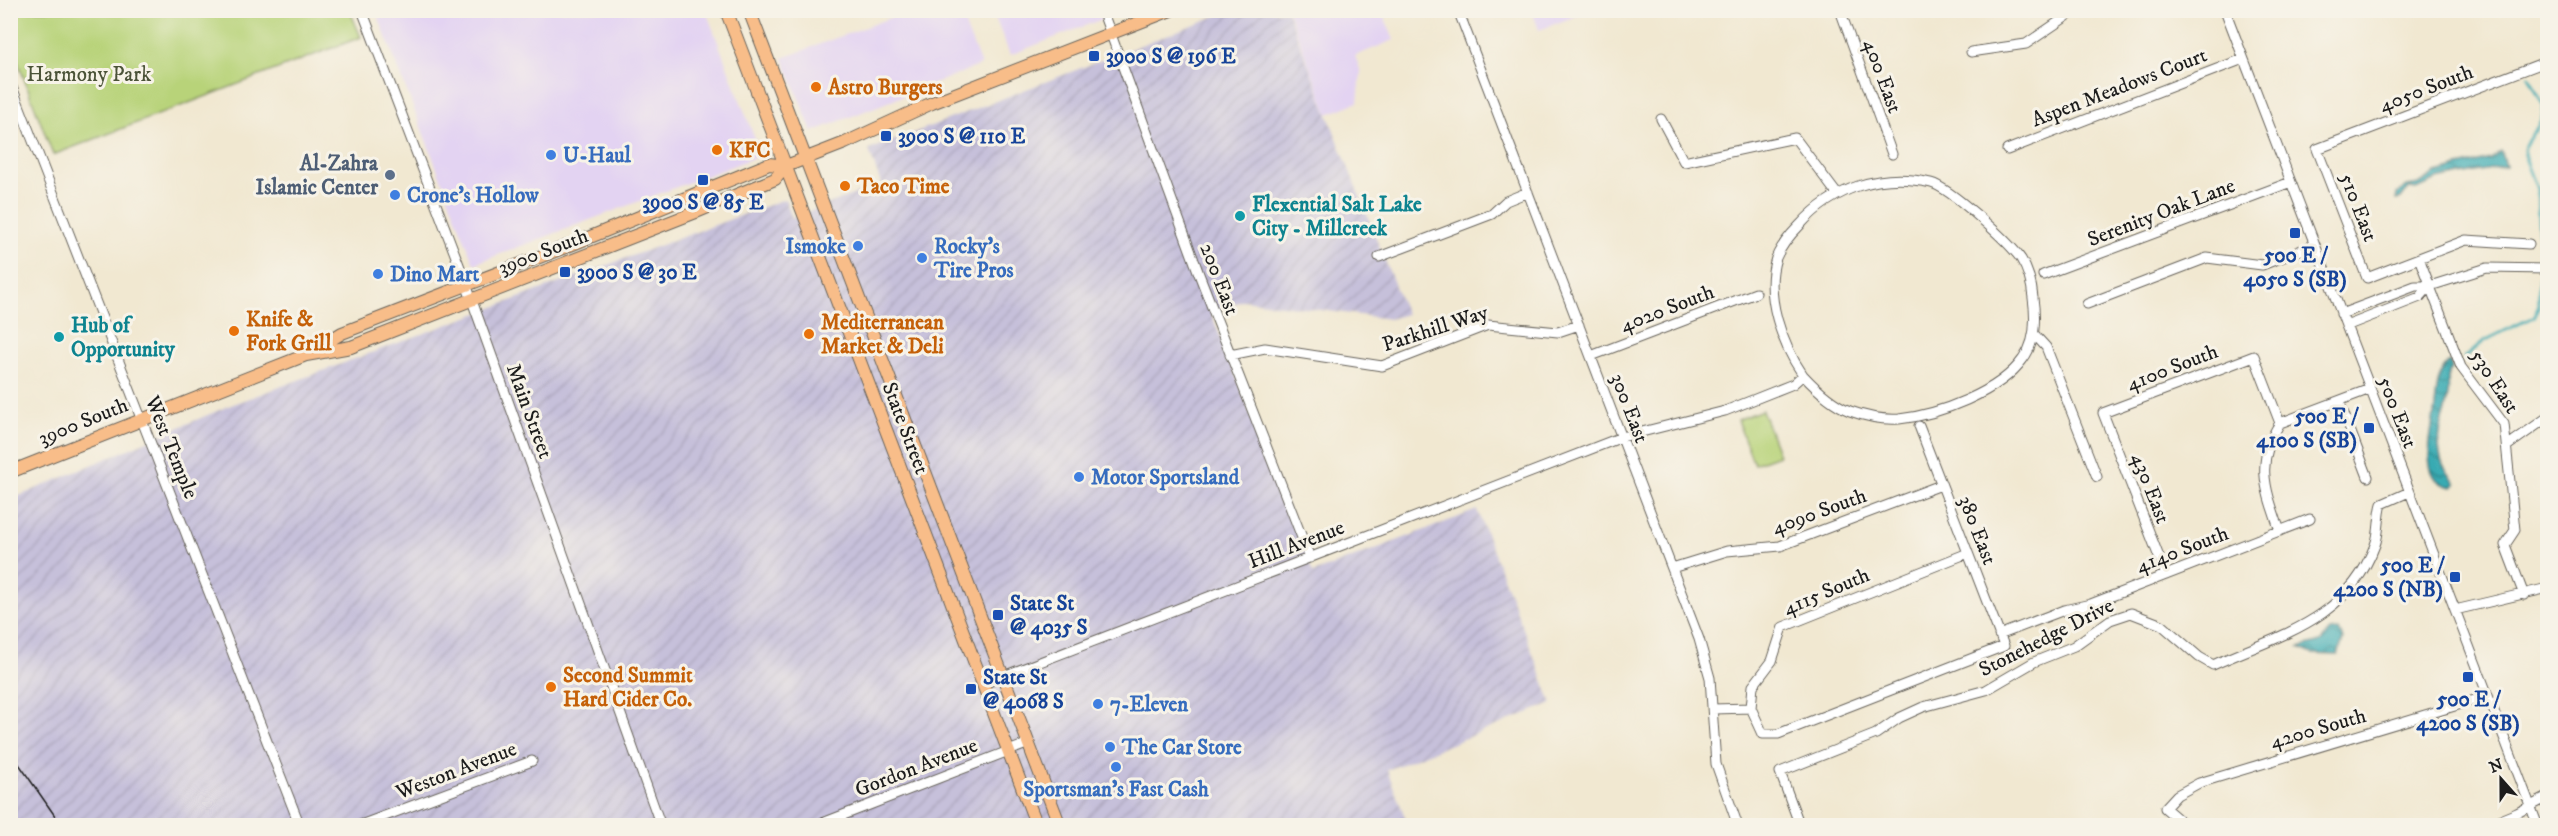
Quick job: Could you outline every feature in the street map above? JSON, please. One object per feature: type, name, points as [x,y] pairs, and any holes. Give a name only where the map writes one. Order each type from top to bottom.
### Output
[{"type":"main road","name":"State Street","points":[[726,10],[1037,825]]},
{"type":"main road","name":"State Street","points":[[749,10],[807,158],[868,325],[933,485],[1060,825]]},
{"type":"main road","name":"3900 South","points":[[10,472],[306,355],[342,333],[769,164],[786,166],[807,158],[932,103],[1171,10]]},
{"type":"main road","name":"3900 South","points":[[306,355],[351,347],[472,300],[775,179],[786,166]]},
{"type":"street","name":"Main Street","points":[[362,10],[467,285],[661,825]]},
{"type":"street","name":"200 East","points":[[1102,10],[1230,355],[1310,558]]},
{"type":"street","name":"300 East","points":[[1458,10],[1707,663],[1713,709],[1716,764],[1738,825]]},
{"type":"street","name":"400 East","points":[[1840,10],[1892,154]]},
{"type":"street","points":[[1971,52],[2026,44],[2076,10]]},
{"type":"street","name":"500 East","points":[[2224,10],[2538,825]]},
{"type":"street","name":"Aspen Meadows Court","points":[[2007,150],[2243,59]]},
{"type":"street","name":"4050 South","points":[[2317,149],[2547,61]]},
{"type":"street","name":"West Temple","points":[[10,82],[300,825]]},
{"type":"street","points":[[1661,119],[1684,162],[1796,138],[1837,194]]},
{"type":"street","name":"510 East","points":[[2317,149],[2367,278],[2419,258]]},
{"type":"street","points":[[1890,180],[1934,184],[1972,212],[2021,260],[2032,287],[2035,310],[2034,334],[2024,358],[1999,383],[1977,394],[1917,416],[1888,418],[1848,411],[1803,375],[1787,345],[1773,291],[1777,258],[1791,234],[1810,212],[1851,186],[1890,180]]},
{"type":"street","name":"Serenity Oak Lane","points":[[2043,275],[2291,182]]},
{"type":"street","points":[[1379,257],[1488,216],[1506,201],[1528,192]]},
{"type":"street","points":[[2419,258],[2476,239],[2529,244]]},
{"type":"street","points":[[2087,304],[2207,258],[2262,265],[2315,245]]},
{"type":"street","name":"530 East","points":[[2419,258],[2461,366],[2504,424],[2515,530],[2505,544],[2524,594]]},
{"type":"street","points":[[2341,314],[2415,286],[2430,286],[2487,268],[2547,269]]},
{"type":"street","points":[[2346,326],[2420,297],[2430,286]]},
{"type":"street","name":"4020 South","points":[[1591,356],[1756,293]]},
{"type":"street","name":"Parkhill Way","points":[[1230,355],[1265,348],[1382,366],[1488,326],[1558,332],[1579,325]]},
{"type":"street","points":[[2034,334],[2046,347],[2097,477]]},
{"type":"street","name":"4100 South","points":[[2103,413],[2254,356],[2280,423]]},
{"type":"street","name":"Hill Avenue","points":[[983,684],[1622,437],[1725,411],[1793,384],[1803,375]]},
{"type":"street","points":[[2280,531],[2269,500],[2263,466],[2267,450],[2280,423],[2370,389]]},
{"type":"street","points":[[2339,401],[2368,477]]},
{"type":"street","name":"430 East","points":[[2103,413],[2166,575]]},
{"type":"street","points":[[2507,446],[2547,417]]},
{"type":"street","name":"380 East","points":[[1751,708],[1763,734],[1778,734],[2004,646],[1919,426]]},
{"type":"street","name":"4090 South","points":[[1672,568],[1727,551],[1780,546],[1941,485]]},
{"type":"street","name":"Stonehedge Drive","points":[[1800,825],[1780,772],[1876,734],[1899,718],[1923,707],[1986,690],[2034,662],[2074,646],[2110,620],[2131,613],[2142,615],[2162,625],[2199,657],[2213,665],[2309,623],[2325,614],[2362,570],[2378,537],[2382,504],[2409,492]]},
{"type":"street","name":"4140 South","points":[[1999,635],[2166,575],[2310,519]]},
{"type":"street","name":"4115 South","points":[[1751,708],[1753,686],[1772,661],[1783,627],[1968,553]]},
{"type":"street","points":[[2455,610],[2547,588]]},
{"type":"street","name":"4200 South","points":[[2186,825],[2165,808],[2177,795],[2208,780],[2488,696]]},
{"type":"street","points":[[1713,709],[1751,708]]},
{"type":"street","name":"Gordon Avenue","points":[[815,825],[1029,743]]},
{"type":"street","name":"Weston Avenue","points":[[358,825],[532,761]]},
{"type":"street","points":[[2485,825],[2531,807],[2547,797]]},
{"type":"shaded area","points":[[959,10],[981,65],[812,132],[783,58],[908,11]]},
{"type":"shaded area","points":[[1006,10],[1123,11],[1010,55],[994,15]]},
{"type":"shaded area","points":[[376,11],[706,11],[761,155],[474,264]]},
{"type":"shaded area","points":[[1229,11],[1287,11],[1406,314],[1390,319],[1243,300],[1211,313],[1313,573],[1477,510],[1552,703],[1387,770],[1408,825],[11,825],[10,500],[231,405],[785,199],[792,218],[881,184],[869,150]]},
{"type":"shaded area","points":[[1288,11],[1382,11],[1394,40],[1355,56],[1361,72],[1358,102],[1328,114]]},
{"type":"shaded area","points":[[1532,11],[1589,11],[1539,30]]},
{"type":"green space","name":"Harmony Park","points":[[11,10],[350,11],[361,37],[53,155],[11,44]]},
{"type":"green space","points":[[1762,410],[1779,455],[1754,464],[1737,420]]},
{"type":"water","points":[[2501,151],[2506,166],[2437,180],[2417,189],[2409,188],[2401,199],[2396,200],[2397,194],[2407,186],[2419,184],[2436,173],[2490,159]]},
{"type":"water","points":[[2450,361],[2452,368],[2448,378],[2448,395],[2439,447],[2443,465],[2456,484],[2452,487],[2441,483],[2434,477],[2429,457],[2439,379]]},
{"type":"water","points":[[2339,630],[2343,639],[2338,655],[2312,654],[2299,648],[2320,642],[2330,631]]},
{"type":"waterway","points":[[2529,76],[2544,106],[2542,119],[2525,145],[2524,155],[2537,189],[2540,258]]},
{"type":"waterway","points":[[2465,357],[2484,341],[2533,317],[2539,305],[2539,277]]},
{"type":"tram line","points":[[10,751],[62,826]]},
{"type":"place","name":"3900 S @ 196 E","points":[[1094,56]]},
{"type":"place","name":"Astro Burgers","points":[[816,87]]},
{"type":"place","name":"3900 S @ 110 E","points":[[886,136]]},
{"type":"place","name":"KFC","points":[[717,150]]},
{"type":"place","name":"U-Haul","points":[[551,155]]},
{"type":"place","name":"Al-Zahra Islamic Center","points":[[390,175]]},
{"type":"place","name":"3900 S @ 85 E","points":[[703,180]]},
{"type":"place","name":"Taco Time","points":[[845,186]]},
{"type":"place","name":"Crone's Hollow","points":[[395,195]]},
{"type":"place","name":"Flexential Salt Lake City - Millcreek","points":[[1240,216]]},
{"type":"place","name":"500 E / 4050 S (SB)","points":[[2295,233]]},
{"type":"place","name":"Ismoke","points":[[858,246]]},
{"type":"place","name":"Rocky's Tire Pros","points":[[922,258]]},
{"type":"place","name":"3900 S @ 30 E","points":[[565,272]]},
{"type":"place","name":"Dino Mart","points":[[378,274]]},
{"type":"place","name":"Knife & Fork Grill","points":[[234,331]]},
{"type":"place","name":"Mediterranean Market & Deli","points":[[809,334]]},
{"type":"place","name":"Hub of Opportunity","points":[[59,337]]},
{"type":"place","name":"500 E / 4100 S (SB)","points":[[2369,428]]},
{"type":"place","name":"Motor Sportsland","points":[[1079,477]]},
{"type":"place","name":"500 E / 4200 S (NB)","points":[[2455,577]]},
{"type":"place","name":"State St @ 4035 S","points":[[998,615]]},
{"type":"place","name":"500 E / 4200 S (SB)","points":[[2468,677]]},
{"type":"place","name":"Second Summit Hard Cider Co.","points":[[551,687]]},
{"type":"place","name":"State St @ 4068 S","points":[[971,689]]},
{"type":"place","name":"7-Eleven","points":[[1098,704]]},
{"type":"place","name":"The Car Store","points":[[1110,747]]},
{"type":"place","name":"Sportsman's Fast Cash","points":[[1116,767]]}]
